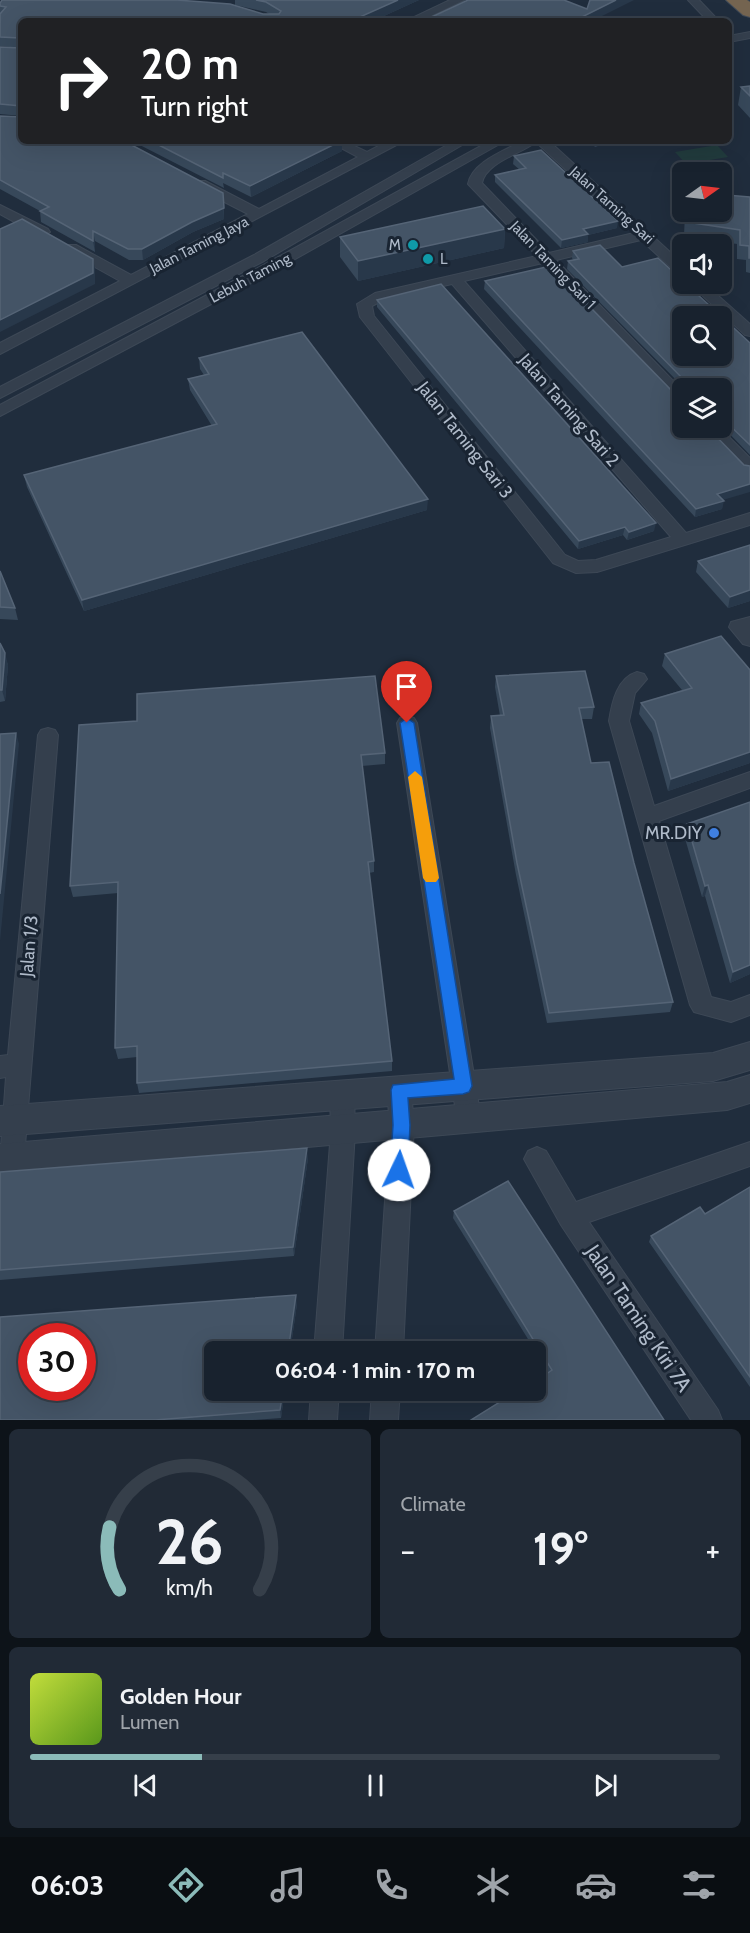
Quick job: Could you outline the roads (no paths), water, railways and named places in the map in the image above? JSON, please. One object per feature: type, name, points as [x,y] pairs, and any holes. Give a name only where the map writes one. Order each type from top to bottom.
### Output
[{"type":"highway","points":[[735,0],[750,11]]},
{"type":"street","points":[[416,18],[435,6],[459,0]]},
{"type":"street","points":[[693,0],[708,18]]},
{"type":"street","points":[[732,40],[750,34]]},
{"type":"street","points":[[732,42],[750,48]]},
{"type":"street","points":[[340,144],[368,157]]},
{"type":"street","name":"Jalan Taming Jaya","points":[[0,349],[392,144]]},
{"type":"street","name":"Lebuh Taming","points":[[0,393],[259,258],[458,144]]},
{"type":"street","name":"Lebuh Taming","points":[[0,411],[266,270],[494,144]]},
{"type":"street","name":"Jalan Taming Sari 1","points":[[526,144],[487,166],[476,178],[476,184],[672,388]]},
{"type":"street","name":"Jalan Taming Sari","points":[[545,144],[672,261]]},
{"type":"street","points":[[188,178],[259,214]]},
{"type":"street","points":[[0,209],[22,219],[129,280]]},
{"type":"street","points":[[7,226],[22,219]]},
{"type":"street","points":[[455,279],[645,235]]},
{"type":"street","name":"Jalan Taming Sari 3","points":[[455,279],[380,296],[364,304],[366,317],[559,559],[576,567],[597,566],[683,540]]},
{"type":"street","name":"Jalan Taming Sari 2","points":[[455,279],[683,540]]},
{"type":"street","points":[[708,294],[750,332]]},
{"type":"street","points":[[721,438],[750,467]]},
{"type":"street","points":[[683,540],[750,519]]},
{"type":"street","points":[[750,623],[738,627],[750,639]]},
{"type":"street","points":[[637,679],[629,685],[622,698],[619,721],[702,1005],[731,1012],[750,1005]]},
{"type":"street","points":[[407,723],[469,1119]]},
{"type":"street","name":"Jalan 1/3","points":[[6,1159],[10,1066],[48,735]]},
{"type":"street","points":[[647,817],[750,780]]},
{"type":"street","points":[[7,1120],[713,1067],[750,1056]]},
{"type":"street","points":[[6,1159],[727,1096],[750,1089]]},
{"type":"street","points":[[390,1341],[402,1125],[399,1090]]},
{"type":"street","points":[[329,1341],[343,1131],[342,1094]]},
{"type":"street","points":[[570,1216],[750,1154]]},
{"type":"street","name":"Jalan Taming Kiri 7A","points":[[537,1159],[570,1216],[708,1420]]},
{"type":"street","points":[[323,1420],[324,1401]]},
{"type":"street","points":[[384,1420],[385,1401]]},
{"type":"place","name":"M","points":[[413,245]]},
{"type":"place","name":"L","points":[[428,259]]},
{"type":"place","name":"MR.DIY","points":[[714,833]]}]
